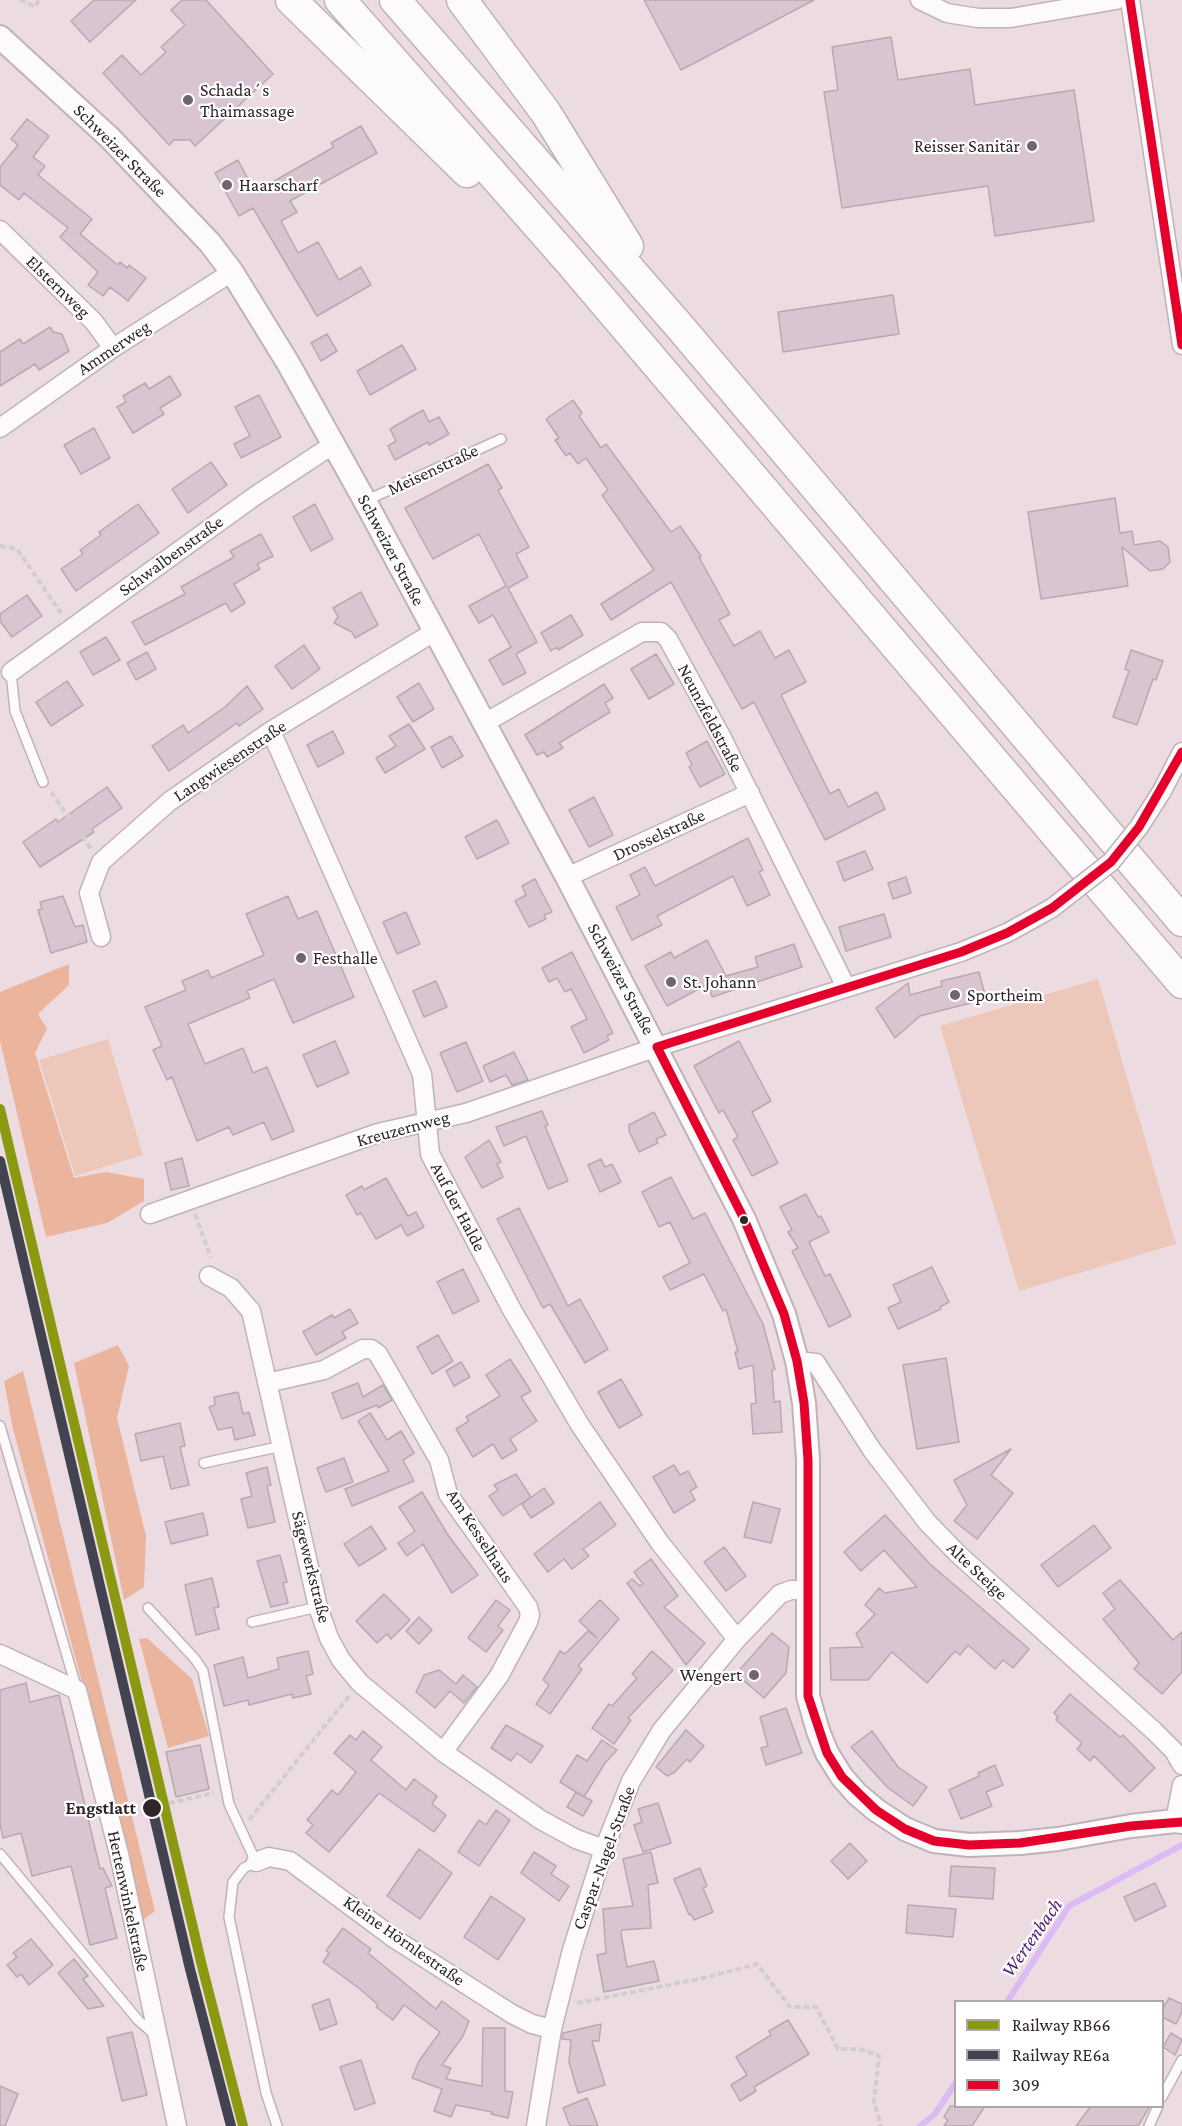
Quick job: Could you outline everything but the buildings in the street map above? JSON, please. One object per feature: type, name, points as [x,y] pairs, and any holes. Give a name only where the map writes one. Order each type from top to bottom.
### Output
[{"type":"highway","points":[[291,0],[507,211],[569,261]]},
{"type":"highway","points":[[340,0],[569,261],[1182,983]]},
{"type":"highway","points":[[395,0],[680,327],[1182,921]]},
{"type":"highway","points":[[462,0],[546,113],[680,327]]},
{"type":"street","points":[[920,0],[947,13],[978,18],[1011,18],[1116,0]]},
{"type":"street","points":[[1130,0],[1175,256],[1182,345]]},
{"type":"street","name":"Schweizer Straße","points":[[0,37],[110,138],[210,243],[232,272],[288,363],[365,501],[657,1047],[744,1219],[784,1314],[797,1361],[804,1403],[808,1460],[808,1696],[827,1753],[857,1794],[905,1829],[934,1841],[969,1845],[1058,1839],[1179,1821]]},
{"type":"street","name":"Elsternweg","points":[[0,230],[94,321],[112,348]]},
{"type":"street","name":"Ammerweg","points":[[0,428],[112,348],[232,272]]},
{"type":"street","name":"Schwalbenstraße","points":[[11,672],[255,496],[334,444]]},
{"type":"street","name":"Langwiesenstraße","points":[[100,937],[89,893],[101,862],[170,801],[271,731],[434,632]]},
{"type":"street","name":"Neunzfeldstraße","points":[[483,724],[642,632],[661,632],[668,639],[722,736],[846,987]]},
{"type":"street","name":"Auf der Halde","points":[[271,731],[422,1074],[430,1154],[512,1310],[574,1415],[660,1543],[737,1639]]},
{"type":"street","name":"Kreuzernweg","points":[[150,1214],[378,1133],[466,1113],[657,1047],[961,952],[1007,933],[1052,908],[1111,862],[1139,827],[1162,792],[1182,752]]},
{"type":"street","name":"Drosselstraße","points":[[567,877],[750,793]]},
{"type":"street","name":"Sägewerkstraße","points":[[209,1276],[231,1287],[251,1311],[318,1607],[333,1645],[360,1683],[443,1752],[542,1820],[576,1839],[604,1849]]},
{"type":"street","name":"Am Kesselhaus","points":[[267,1383],[324,1370],[363,1349],[371,1349],[378,1354],[439,1460],[448,1494],[528,1607],[530,1615],[528,1622],[499,1676],[443,1752]]},
{"type":"street","name":"Alte Steige","points":[[797,1361],[816,1363],[872,1450],[927,1522],[958,1554],[1154,1731],[1174,1751],[1182,1765]]},
{"type":"street","name":"Caspar-Nagel-Straße","points":[[536,2126],[552,2029],[578,1931],[604,1849],[631,1781],[662,1730],[737,1639],[780,1594],[791,1590],[807,1590]]},
{"type":"street","points":[[0,1654],[77,1690]]},
{"type":"street","name":"Hertenwinkelstraße","points":[[77,1690],[119,1854],[177,2126]]},
{"type":"street","points":[[1179,1821],[1182,1785]]},
{"type":"street","name":"Kleine Hörnlestraße","points":[[256,1862],[269,1857],[290,1861],[395,1939],[512,2014],[532,2024],[552,2029]]},
{"type":"lane","name":"Meisenstraße","points":[[365,501],[501,439]]},
{"type":"lane","points":[[11,672],[15,711],[43,782]]},
{"type":"lane","points":[[0,1426],[77,1690]]},
{"type":"lane","points":[[204,1463],[282,1446]]},
{"type":"lane","points":[[252,1622],[318,1607]]},
{"type":"lane","points":[[148,1608],[195,1659],[203,1671],[229,1804],[256,1862],[244,1868],[233,1882],[229,1917],[266,2093],[277,2126]]},
{"type":"lane","points":[[0,1854],[138,2020],[157,2037]]},
{"type":"lane","points":[[1164,2093],[1182,2060]]},
{"type":"lane","points":[[1149,2126],[1157,2108]]},
{"type":"path","points":[[20,0],[35,7],[39,0]]},
{"type":"path","points":[[0,546],[17,549],[61,613]]},
{"type":"path","points":[[43,782],[101,862]]},
{"type":"path","points":[[190,1201],[212,1261],[209,1276]]},
{"type":"path","points":[[242,1830],[360,1683]]},
{"type":"path","points":[[169,1803],[207,1794]]},
{"type":"path","points":[[559,2002],[585,2004],[756,1964],[790,2007],[816,2007],[838,2049],[860,2049],[879,2056],[874,2102],[881,2126]]},
{"type":"shaded area","points":[[69,964],[69,985],[38,1014],[47,1029],[35,1053],[74,1178],[106,1172],[144,1179],[144,1201],[107,1223],[46,1237],[0,1041],[0,992]]},
{"type":"shaded area","points":[[1098,979],[1176,1244],[1019,1291],[940,1026]]},
{"type":"shaded area","points":[[108,1039],[143,1155],[75,1176],[39,1060]]},
{"type":"shaded area","points":[[118,1345],[129,1366],[117,1418],[146,1536],[144,1587],[124,1600],[74,1363]]},
{"type":"shaded area","points":[[23,1371],[155,1911],[142,1921],[128,1851],[13,1429],[4,1381]]},
{"type":"shaded area","points":[[147,1638],[192,1679],[209,1736],[168,1748],[139,1639]]},
{"type":"waterway","name":"Wertenbach","points":[[1008,2000],[1069,1906],[1182,1845]]},
{"type":"waterway","name":"Wertenbach","points":[[920,2126],[935,2114],[954,2085]]},
{"type":"rail line","name":"RB66","points":[[0,1109],[202,1966],[243,2126]]},
{"type":"rail line","name":"RE6a","points":[[0,1161],[190,1969],[231,2126]]},
{"type":"transit line","name":"309","points":[[1130,0],[1182,345]]},
{"type":"transit line","name":"309","points":[[657,1047],[961,952],[1007,933],[1052,908],[1111,862],[1139,827],[1182,752]]},
{"type":"transit line","name":"309","points":[[657,1047],[744,1219],[784,1314],[797,1361],[804,1403],[808,1460],[808,1696],[827,1753],[842,1777],[876,1810],[905,1829],[934,1841],[969,1845],[1020,1843],[1131,1826],[1182,1822]]},
{"type":"place","name":"Schada´s Thaimassage","points":[[188,100]]},
{"type":"place","name":"Reisser Sanitär","points":[[1032,146]]},
{"type":"place","name":"Haarscharf","points":[[227,185]]},
{"type":"place","name":"Festhalle","points":[[301,958]]},
{"type":"place","name":"St. Johann","points":[[671,982]]},
{"type":"place","name":"Sportheim","points":[[955,995]]},
{"type":"place","name":"Wengert","points":[[754,1675]]},
{"type":"place","name":"Engstlatt","points":[[152,1808]]}]
